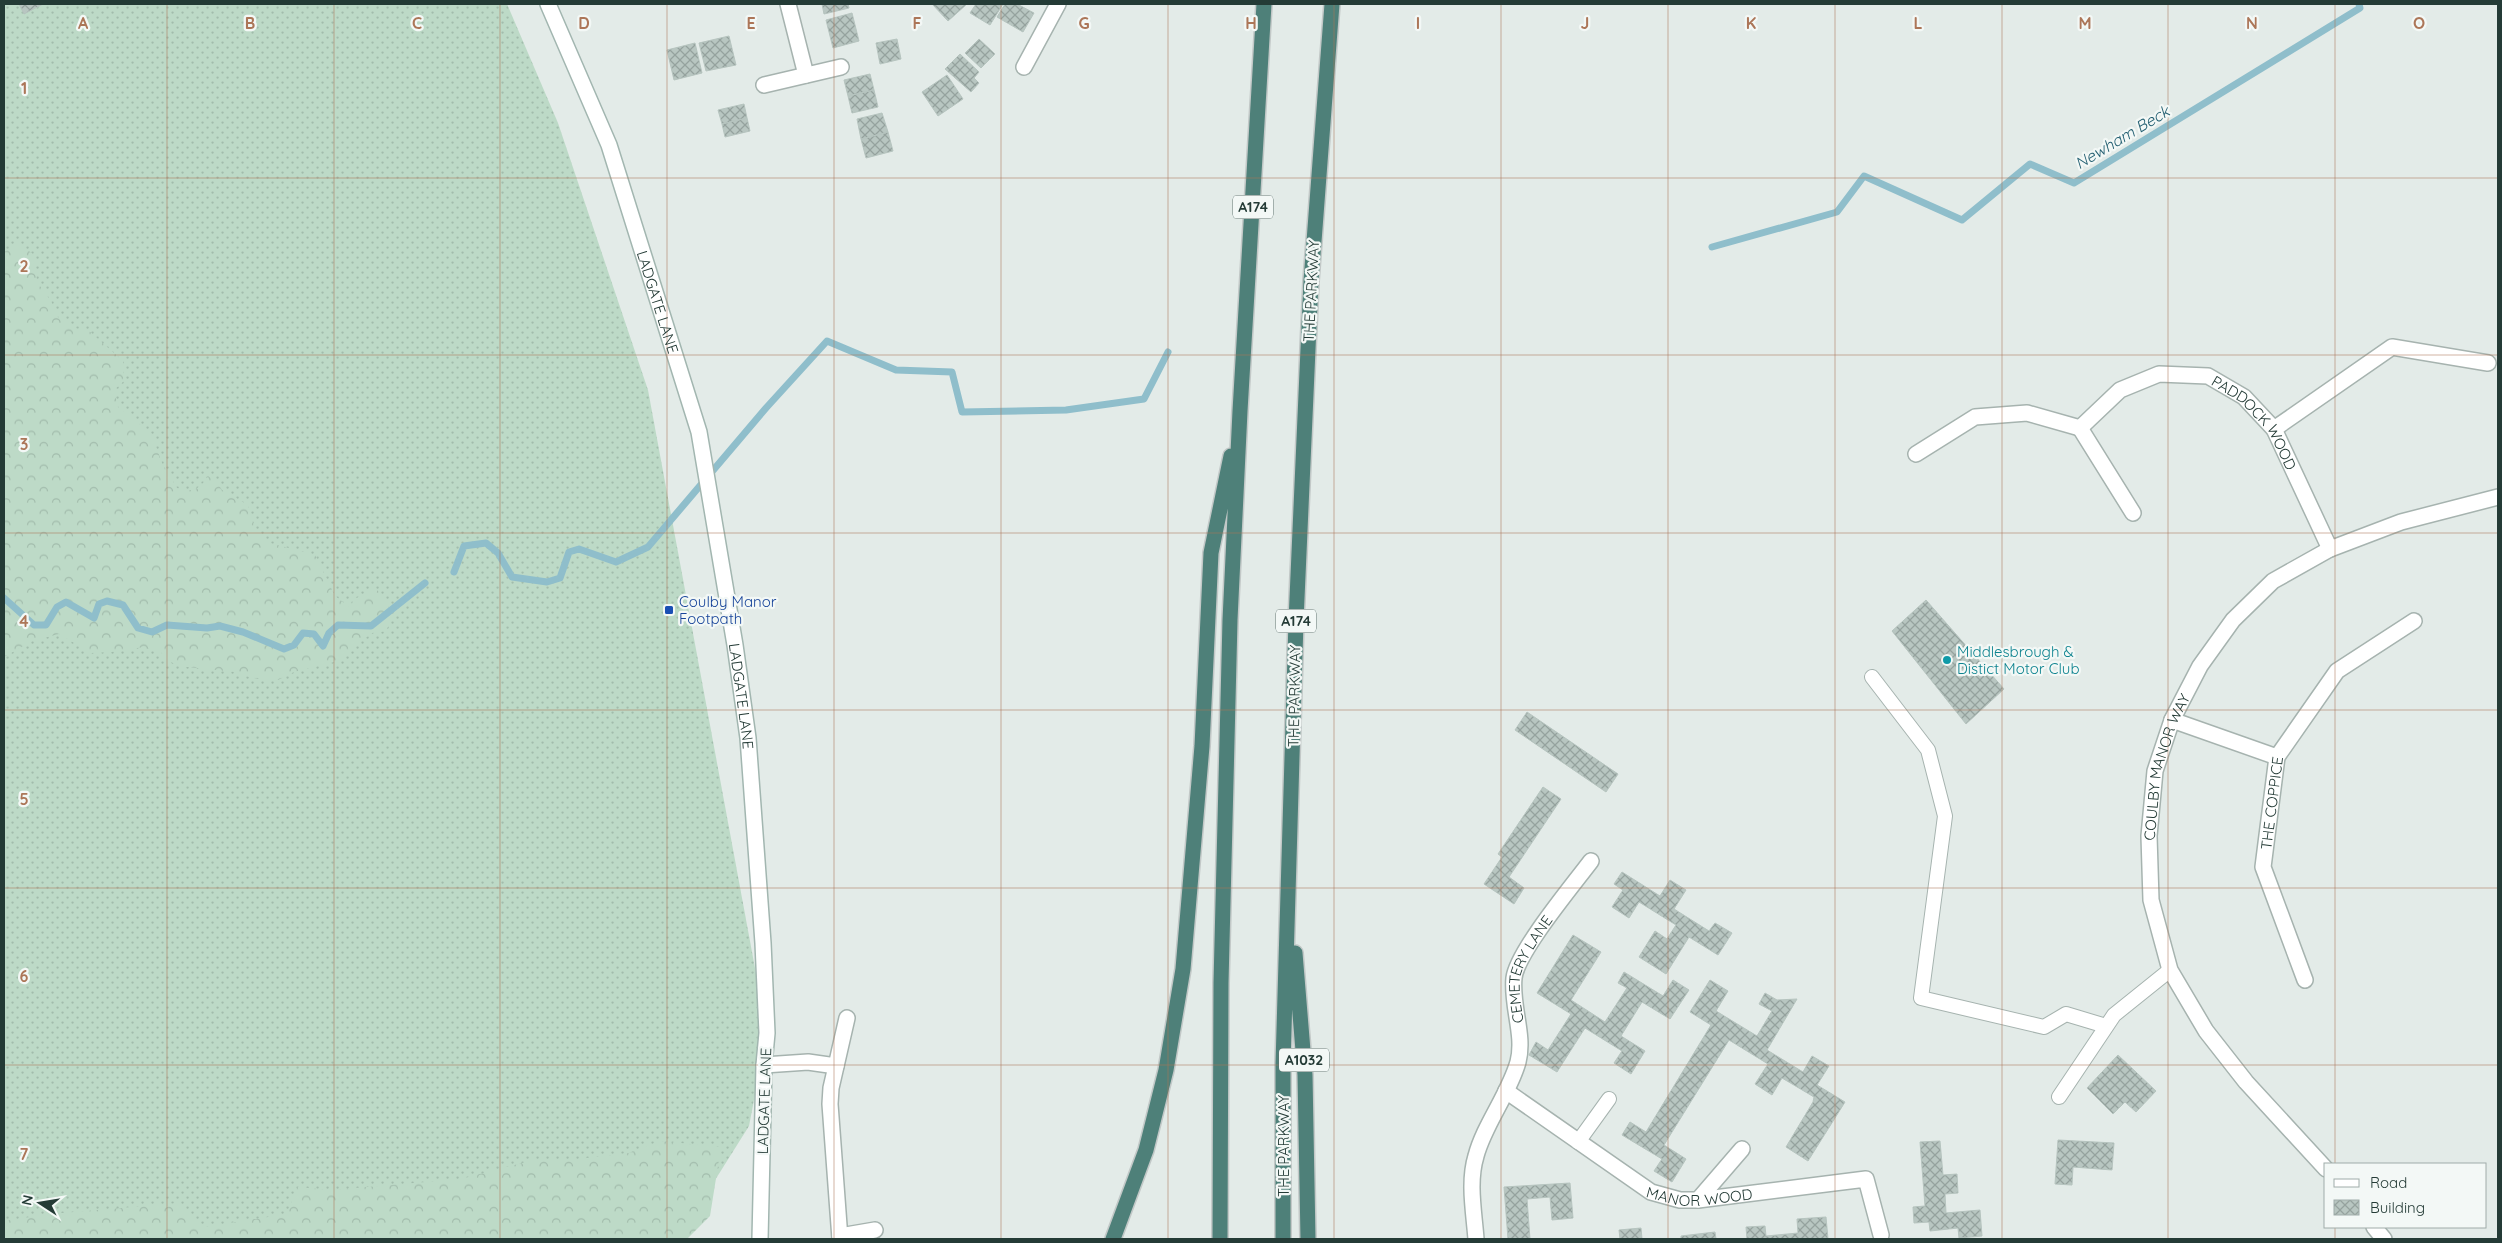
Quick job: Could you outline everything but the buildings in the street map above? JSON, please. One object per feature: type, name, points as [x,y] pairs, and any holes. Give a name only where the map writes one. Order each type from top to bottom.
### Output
[{"type":"highway","name":"A174","points":[[1220,1239],[1221,983],[1230,620],[1240,411],[1264,4]]},
{"type":"highway","name":"THE PARKWAY","points":[[1283,1239],[1283,1064],[1296,621],[1311,291],[1332,4]]},
{"type":"highway","name":"A174","points":[[1113,1239],[1146,1150],[1166,1070],[1183,969],[1202,746],[1211,553],[1240,411]]},
{"type":"highway","name":"A1032","points":[[1289,882],[1305,1075],[1308,1239]]},
{"type":"street","name":"LADGATE LANE","points":[[548,4],[609,145],[699,432],[748,738],[767,1033],[764,1065],[760,1239]]},
{"type":"street","points":[[788,4],[806,75]]},
{"type":"street","points":[[1024,67],[1058,4]]},
{"type":"street","points":[[764,85],[841,67]]},
{"type":"street","points":[[2274,429],[2392,347],[2488,363]]},
{"type":"street","name":"PADDOCK WOOD","points":[[2080,428],[2120,390],[2159,374],[2208,376],[2244,397],[2274,429],[2330,549]]},
{"type":"street","points":[[1916,454],[1975,418],[2027,414],[2080,428],[2134,513]]},
{"type":"street","name":"COULBY MANOR WAY","points":[[2324,1167],[2246,1082],[2206,1031],[2170,970],[2151,900],[2148,836],[2155,770],[2172,720],[2200,666],[2232,620],[2273,581],[2330,549],[2401,522],[2498,498]]},
{"type":"street","name":"THE COPPICE","points":[[2305,980],[2263,867],[2277,757],[2338,671],[2414,621]]},
{"type":"street","points":[[2172,720],[2277,757]]},
{"type":"street","name":"CEMETERY LANE","points":[[1506,1091],[1518,1060],[1520,1040],[1514,1012],[1514,977],[1522,956],[1591,860]]},
{"type":"street","points":[[847,1018],[831,1088],[830,1104],[840,1238],[875,1230]]},
{"type":"street","points":[[764,1065],[808,1062],[836,1066]]},
{"type":"street","points":[[1476,1239],[1472,1183],[1476,1155],[1506,1091]]},
{"type":"street","name":"MANOR WOOD","points":[[1506,1091],[1651,1192],[1680,1200],[1698,1200],[1866,1179],[1881,1235]]},
{"type":"street","points":[[1698,1200],[1742,1149]]},
{"type":"street","points":[[2375,1228],[2384,1239]]},
{"type":"lane","points":[[1872,677],[1928,750],[1945,816],[1921,998],[2044,1027],[2066,1014],[2106,1026]]},
{"type":"lane","points":[[2058,1097],[2114,1015],[2170,970]]},
{"type":"lane","points":[[1578,1142],[1609,1099]]},
{"type":"green space","points":[[4,4],[507,4],[558,123],[648,390],[767,1033],[749,1126],[678,1239],[4,1239]]},
{"type":"green space","points":[[20,244],[34,255],[37,282],[51,301],[58,317],[74,328],[89,331],[123,361],[124,381],[114,390],[118,407],[151,433],[162,463],[177,488],[195,489],[208,476],[216,481],[222,490],[248,505],[256,533],[266,542],[315,555],[335,596],[351,608],[353,600],[375,588],[386,599],[392,618],[386,631],[372,633],[352,648],[342,660],[294,672],[278,680],[252,678],[236,672],[178,666],[166,659],[160,651],[144,647],[91,653],[59,634],[32,641],[4,657],[4,252]]},
{"type":"green space","points":[[660,1141],[721,1147],[710,1216],[687,1239],[4,1239],[4,1221],[50,1214],[180,1203],[204,1227],[287,1214],[297,1187],[332,1190],[461,1179],[537,1159],[578,1159],[629,1153]]},
{"type":"waterway","name":"Newham Beck","points":[[1712,247],[1837,212],[1864,176],[1962,220],[2030,164],[2074,183],[2360,8],[2359,4]]},
{"type":"waterway","points":[[454,572],[464,546],[486,543],[498,553],[512,577],[547,582],[560,578],[569,552],[579,549],[616,562],[648,547],[766,408],[827,341],[896,370],[952,372],[962,412],[1066,410],[1144,399],[1168,352]]},
{"type":"waterway","name":"Newham Beck","points":[[4,598],[34,625],[46,625],[57,607],[66,602],[94,618],[99,604],[107,601],[123,605],[138,628],[152,632],[167,625],[207,628],[220,626],[243,632],[284,649],[294,645],[303,633],[314,634],[323,646],[329,633],[338,625],[371,626],[425,583]]},
{"type":"place","name":"Coulby Manor Footpath","points":[[669,610]]},
{"type":"place","name":"Middlesbrough & Distict Motor Club","points":[[1947,660]]}]
